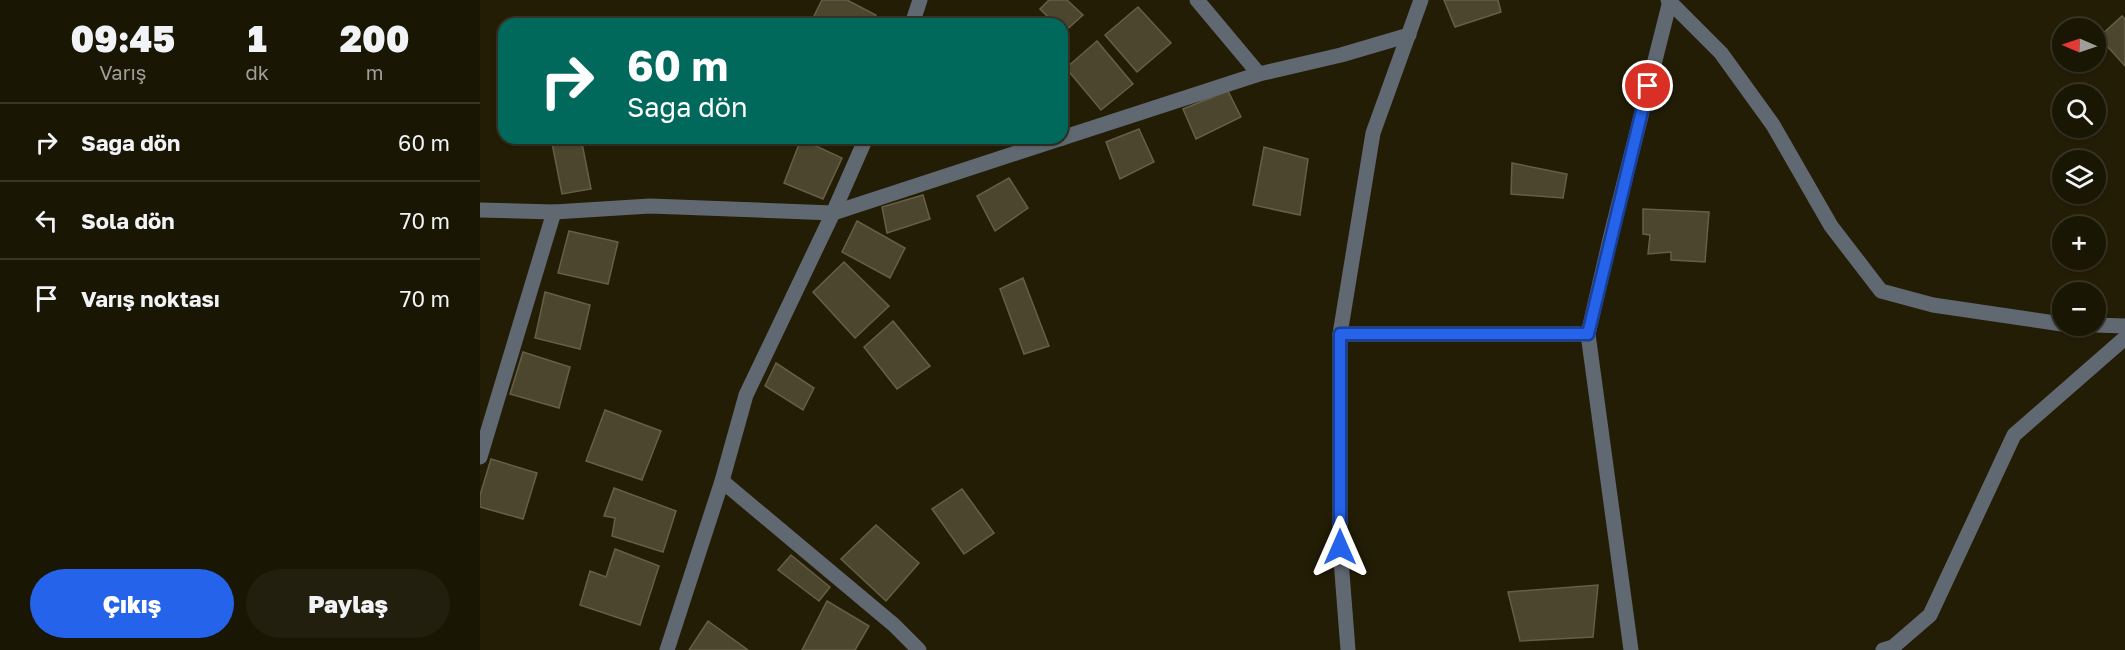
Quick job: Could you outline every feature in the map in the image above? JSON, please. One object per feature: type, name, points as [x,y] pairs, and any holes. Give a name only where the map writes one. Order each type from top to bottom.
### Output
[{"type":"street","points":[[914,18],[920,0]]},
{"type":"street","points":[[1197,0],[1259,74]]},
{"type":"street","points":[[1348,650],[1340,547],[1340,334],[1373,133],[1421,0]]},
{"type":"street","points":[[1669,1],[1727,62],[1773,125],[1831,226],[1881,291],[1933,305],[2052,323]]},
{"type":"street","points":[[1631,650],[1588,334],[1669,1]]},
{"type":"street","points":[[1068,136],[1259,74],[1341,55],[1409,35]]},
{"type":"street","points":[[668,650],[722,481],[746,395],[863,144]]},
{"type":"street","points":[[480,210],[554,212],[650,206],[833,213],[1044,144]]},
{"type":"street","points":[[480,457],[554,212]]},
{"type":"street","points":[[2106,325],[2125,326]]},
{"type":"street","points":[[1340,334],[1588,334]]},
{"type":"street","points":[[1883,650],[1893,647],[1929,615],[2014,435],[2125,338]]},
{"type":"street","points":[[722,481],[894,625],[919,650]]},
{"type":"building","points":[[822,0],[847,0],[876,15],[875,18],[813,18]]},
{"type":"building","points":[[1049,0],[1067,0],[1083,15],[1068,28],[1068,18],[1049,18],[1040,9]]},
{"type":"building","points":[[1444,0],[1498,0],[1501,12],[1455,27]]},
{"type":"building","points":[[1138,7],[1171,43],[1137,72],[1105,35]]},
{"type":"building","points":[[2122,16],[2125,19],[2125,66],[2106,45],[2106,31]]},
{"type":"building","points":[[1097,41],[1133,84],[1101,110],[1068,70],[1068,66]]},
{"type":"building","points":[[1228,91],[1241,117],[1196,139],[1183,109]]},
{"type":"building","points":[[1139,129],[1154,162],[1120,179],[1106,142]]},
{"type":"building","points":[[552,144],[582,144],[591,189],[562,194]]},
{"type":"building","points":[[799,144],[812,144],[842,158],[823,199],[784,183]]},
{"type":"building","points":[[1264,147],[1308,159],[1300,215],[1253,205]]},
{"type":"building","points":[[1512,163],[1567,174],[1563,198],[1511,194]]},
{"type":"building","points":[[1009,178],[1028,208],[995,231],[977,196]]},
{"type":"building","points":[[923,195],[930,219],[887,233],[882,207]]},
{"type":"building","points":[[1643,209],[1709,212],[1705,262],[1671,260],[1671,252],[1648,254],[1650,235],[1643,234]]},
{"type":"building","points":[[857,221],[905,248],[890,278],[842,252]]},
{"type":"building","points":[[569,231],[618,242],[608,284],[558,273]]},
{"type":"building","points":[[844,262],[889,306],[855,338],[813,292]]},
{"type":"building","points":[[1023,278],[1049,346],[1024,354],[1000,289]]},
{"type":"building","points":[[545,292],[590,305],[580,349],[535,338]]},
{"type":"building","points":[[893,321],[930,366],[897,389],[864,347]]},
{"type":"building","points":[[523,352],[570,367],[559,408],[510,394]]},
{"type":"building","points":[[776,363],[814,388],[803,410],[765,386]]},
{"type":"building","points":[[605,410],[661,431],[642,480],[586,461]]},
{"type":"building","points":[[491,459],[537,473],[523,519],[480,507],[480,495]]},
{"type":"building","points":[[614,488],[676,511],[663,552],[612,536],[615,518],[604,516]]},
{"type":"building","points":[[962,489],[994,533],[964,554],[932,509]]},
{"type":"building","points":[[876,525],[919,563],[886,601],[841,559]]},
{"type":"building","points":[[615,549],[659,566],[640,625],[580,605],[590,571],[606,577]]},
{"type":"building","points":[[791,555],[830,587],[819,601],[778,570]]},
{"type":"building","points":[[1598,585],[1593,637],[1520,641],[1508,592]]},
{"type":"building","points":[[827,601],[869,626],[855,650],[802,650]]},
{"type":"building","points":[[708,621],[748,650],[689,650]]},
{"type":"route","points":[[1340,547],[1340,334],[1588,334],[1648,86]]}]
